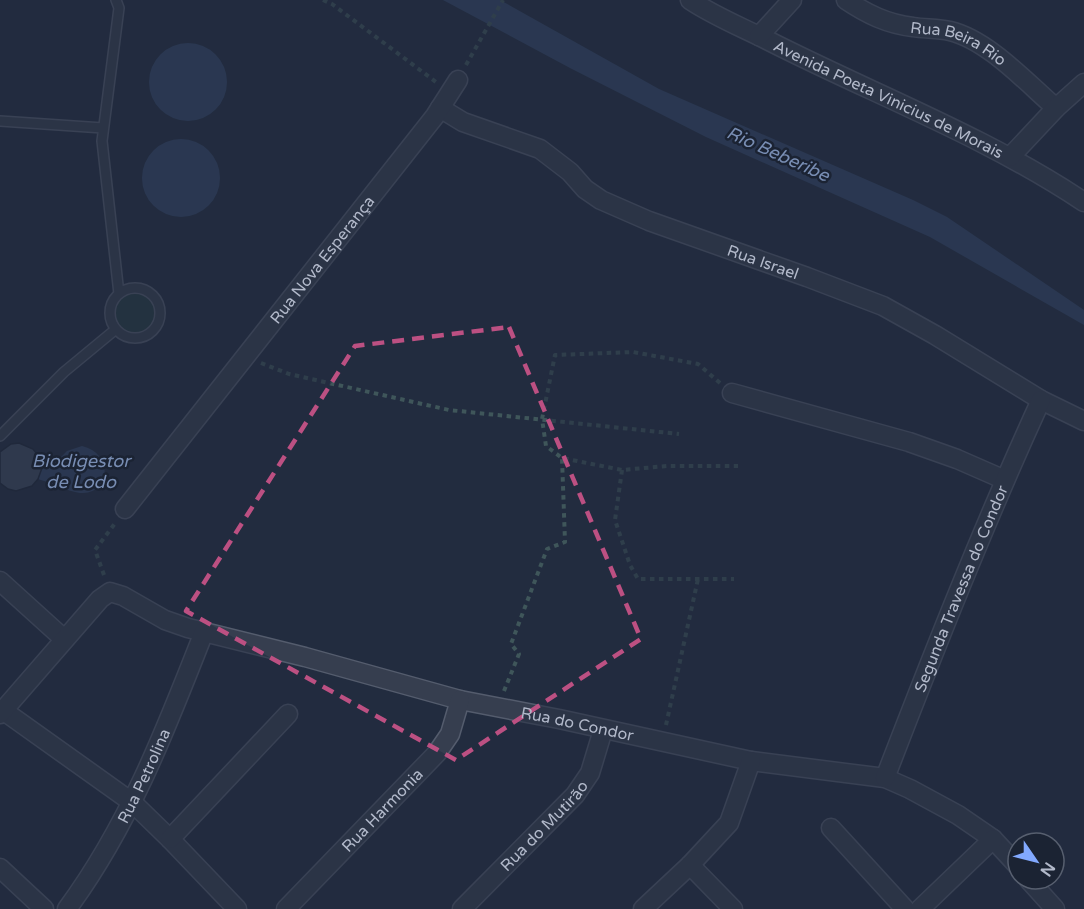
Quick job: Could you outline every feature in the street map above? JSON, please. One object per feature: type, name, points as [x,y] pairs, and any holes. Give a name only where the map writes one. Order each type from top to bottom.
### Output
[{"type":"street","name":"Avenida Poeta Vinicius de Morais","points":[[690,0],[813,63],[972,137],[1048,178],[1084,202]]},
{"type":"street","points":[[759,36],[792,0]]},
{"type":"street","name":"Rua Beira Rio","points":[[846,0],[870,15],[890,23],[948,30],[962,35],[1005,63],[1056,108]]},
{"type":"street","points":[[1010,157],[1056,108],[1084,83]]},
{"type":"street","name":"Rua Nova Esperança","points":[[125,509],[246,358],[450,94]]},
{"type":"street","name":"Rua Israel","points":[[450,94],[463,122],[540,149],[570,172],[585,189],[601,200],[649,221],[883,306],[914,322],[1041,400],[1084,421]]},
{"type":"street","points":[[732,393],[909,442],[957,459],[1005,480]]},
{"type":"street","name":"Segunda Travessa do Condor","points":[[885,778],[942,631],[1041,400]]},
{"type":"street","points":[[0,581],[64,639]]},
{"type":"street","points":[[117,594],[100,598],[2,712],[133,803],[237,909]]},
{"type":"street","name":"Rua do Condor","points":[[117,594],[165,620],[460,700],[751,761],[885,778],[958,815],[993,839],[1006,853]]},
{"type":"street","name":"Rua Petrolina","points":[[67,909],[112,842],[133,803],[162,740],[204,632]]},
{"type":"street","name":"Rua Harmonia","points":[[286,909],[437,753],[450,734],[460,700]]},
{"type":"street","points":[[170,839],[288,714]]},
{"type":"street","name":"Rua do Mutirão","points":[[462,909],[575,795],[590,773],[603,730]]},
{"type":"street","points":[[644,909],[690,866],[729,823],[751,761]]},
{"type":"street","points":[[831,828],[905,909]]},
{"type":"street","points":[[920,909],[993,839]]},
{"type":"street","points":[[690,866],[733,909]]},
{"type":"street","points":[[0,868],[44,909]]},
{"type":"street","points":[[1039,891],[1055,909]]},
{"type":"lane","points":[[116,0],[119,8],[102,141],[119,294]]},
{"type":"lane","points":[[0,121],[103,128]]},
{"type":"lane","points":[[133,288],[148,291],[158,303],[159,318],[151,332],[137,338],[122,334],[116,329],[110,315],[111,307],[119,294],[133,288]]},
{"type":"lane","points":[[0,436],[64,372],[116,329]]},
{"type":"path","points":[[323,0],[450,94],[503,0]]},
{"type":"path","points":[[732,393],[698,364],[633,352],[555,355],[542,419],[546,446],[562,458],[622,470],[667,466],[738,466]]},
{"type":"path","points":[[246,358],[289,374],[449,410],[679,434]]},
{"type":"path","points":[[497,707],[519,654],[511,644],[547,549],[564,542],[562,458]]},
{"type":"path","points":[[622,470],[615,520],[630,565],[638,579],[734,579]]},
{"type":"path","points":[[117,594],[95,550],[125,509]]},
{"type":"path","points":[[662,743],[698,579]]},
{"type":"highlighted area","points":[[509,327],[641,639],[456,760],[186,611],[355,346]]},
{"type":"green space","points":[[136,292],[152,298],[158,314],[152,330],[136,336],[120,330],[114,314],[120,298]]},
{"type":"water","name":"Rio Beberibe","points":[[443,0],[500,0],[659,89],[947,217],[1084,310],[1084,325],[930,237],[706,137]]},
{"type":"water","points":[[188,43],[203,46],[216,54],[224,67],[227,82],[224,97],[216,110],[203,118],[188,121],[173,118],[160,110],[152,97],[149,82],[152,67],[160,54],[173,46]]},
{"type":"water","points":[[181,139],[196,142],[209,150],[217,163],[220,178],[217,193],[209,206],[196,214],[181,217],[166,214],[153,206],[145,193],[142,178],[145,163],[153,150],[166,142]]},
{"type":"water","name":"Biodigestor de Lodo","points":[[82,446],[99,456],[103,464],[105,472],[99,486],[92,491],[79,493],[38,479],[42,467],[37,454],[61,457],[67,451]]},
{"type":"building","name":"Biodigestor de Lodo","points":[[19,443],[33,449],[42,468],[38,479],[32,486],[16,491],[0,483],[0,452],[11,444]]}]
